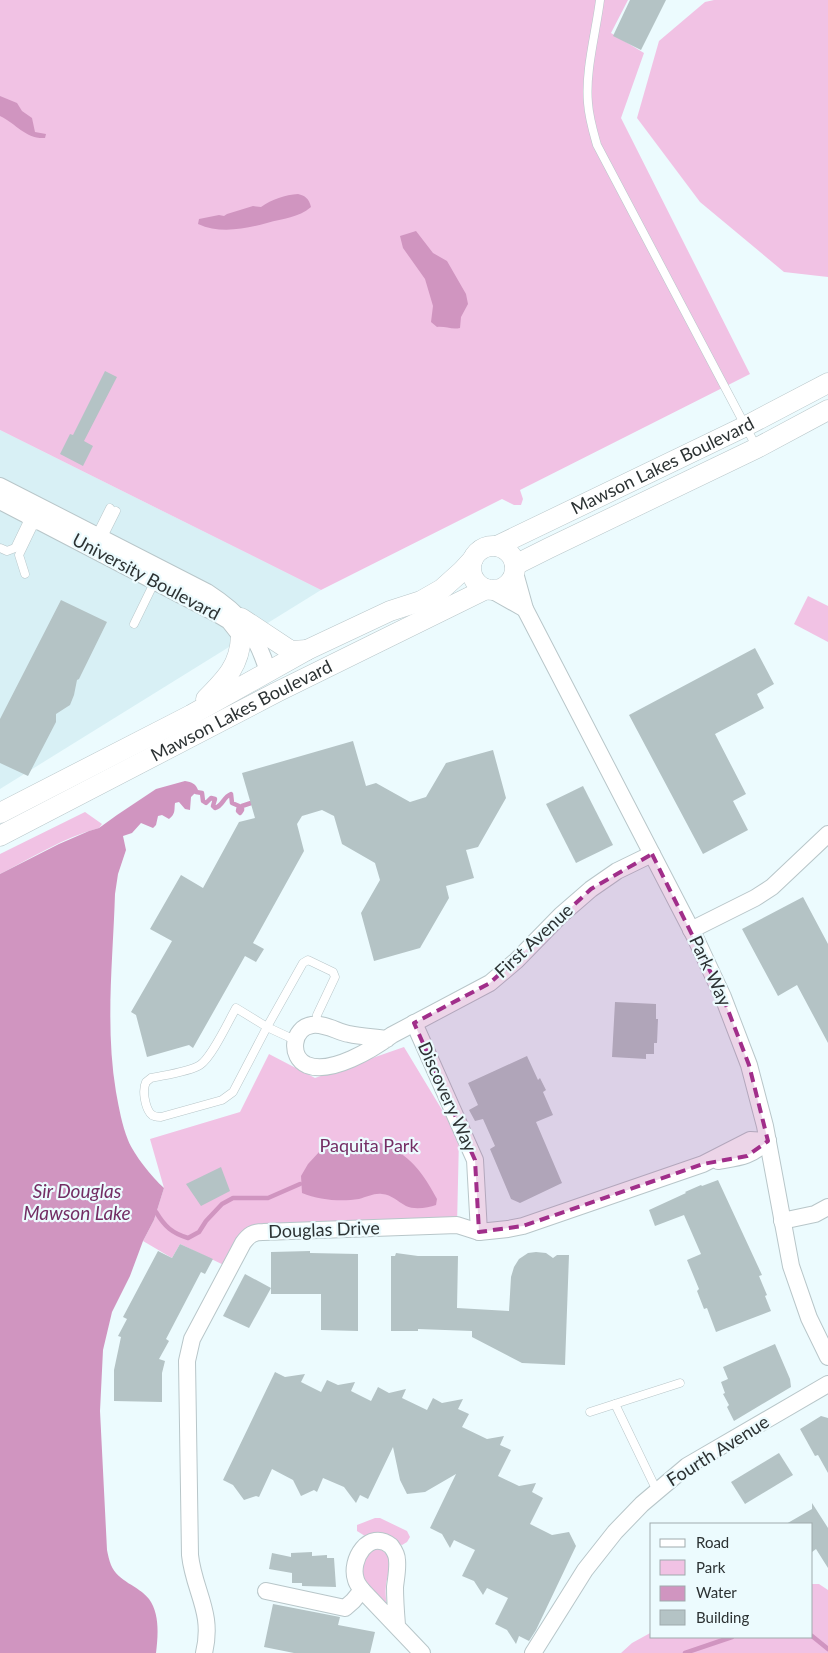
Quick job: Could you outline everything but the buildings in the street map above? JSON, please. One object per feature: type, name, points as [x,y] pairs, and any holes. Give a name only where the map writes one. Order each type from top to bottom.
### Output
[{"type":"street","name":"Mawson Lakes Boulevard","points":[[496,546],[746,426],[828,383]]},
{"type":"street","name":"Mawson Lakes Boulevard","points":[[515,569],[548,548],[758,448],[828,410]]},
{"type":"street","name":"University Boulevard","points":[[0,487],[206,592],[223,603],[241,627]]},
{"type":"street","name":"University Boulevard","points":[[0,501],[33,521],[155,581],[229,621],[236,627],[241,627],[250,632],[264,658],[268,672]]},
{"type":"street","points":[[489,590],[501,589],[507,585],[512,579],[515,569],[513,558],[509,553],[503,548],[496,546],[482,548],[473,559],[471,573],[474,580],[479,586],[525,609]]},
{"type":"street","name":"Mawson Lakes Boulevard","points":[[0,813],[191,715],[307,650],[390,611],[421,601],[442,589],[473,559]]},
{"type":"street","name":"Park Way","points":[[515,569],[525,609],[692,930],[709,964],[738,1032],[768,1141],[791,1266],[809,1318],[828,1357]]},
{"type":"street","name":"Mawson Lakes Boulevard","points":[[0,836],[277,692],[489,590]]},
{"type":"street","points":[[191,715],[226,679],[238,658],[241,627],[291,650],[307,650]]},
{"type":"street","points":[[268,672],[277,692]]},
{"type":"street","points":[[692,930],[772,887],[828,834]]},
{"type":"street","name":"First Avenue","points":[[295,1040],[296,1052],[300,1059],[307,1064],[322,1067],[343,1062],[374,1048],[414,1023],[490,982],[516,961],[561,915],[591,889],[617,871],[652,854]]},
{"type":"street","name":"Discovery Way","points":[[414,1023],[475,1160],[480,1232]]},
{"type":"street","points":[[295,1040],[302,1029],[316,1024],[359,1036],[387,1039]]},
{"type":"street","name":"Douglas Drive","points":[[204,1653],[207,1618],[193,1574],[190,1555],[187,1361],[192,1339],[243,1243],[251,1234],[456,1225],[480,1232],[508,1229],[523,1226],[703,1164],[747,1156],[768,1141]]},
{"type":"street","points":[[782,1221],[815,1214],[828,1207]]},
{"type":"street","name":"Fourth Avenue","points":[[533,1653],[576,1582],[599,1551],[629,1517],[657,1491],[687,1466],[828,1384]]},
{"type":"street","points":[[397,1625],[395,1597],[397,1560],[394,1550],[390,1546],[374,1541],[358,1553],[354,1572],[356,1581],[362,1590],[422,1653]]},
{"type":"street","points":[[266,1591],[345,1608],[362,1590]]},
{"type":"lane","points":[[600,0],[592,45],[588,102],[591,127],[597,145],[758,448]]},
{"type":"lane","points":[[0,487],[7,496],[32,508],[33,521],[19,555],[25,574]]},
{"type":"lane","points":[[99,538],[113,510]]},
{"type":"lane","points":[[0,548],[6,551],[15,548],[27,523],[33,521]]},
{"type":"lane","points":[[134,624],[155,581]]},
{"type":"lane","points":[[295,1040],[267,1026],[236,1008],[203,1063],[195,1068],[151,1078],[146,1082],[143,1090],[150,1112],[155,1116],[162,1117],[222,1100],[229,1096],[233,1092],[267,1026],[303,964],[308,960],[333,972],[335,977],[317,1015],[316,1024]]},
{"type":"lane","points":[[590,1412],[680,1383]]},
{"type":"lane","points":[[615,1404],[657,1491]]},
{"type":"highlighted area","points":[[652,854],[723,997],[749,1065],[768,1141],[747,1156],[703,1164],[523,1226],[479,1232],[475,1160],[414,1023],[490,983],[591,889]]},
{"type":"shaded area","points":[[0,430],[321,590],[0,789]]},
{"type":"green space","points":[[0,0],[628,0],[611,33],[644,53],[621,118],[750,374],[520,490],[523,499],[521,505],[514,505],[502,499],[321,590],[0,430]]},
{"type":"green space","points":[[714,0],[828,0],[828,277],[784,272],[700,202],[637,118],[659,41],[705,2]]},
{"type":"green space","points":[[808,596],[828,606],[828,642],[794,624]]},
{"type":"green space","points":[[85,812],[102,824],[99,828],[61,842],[0,874],[0,854]]},
{"type":"green space","name":"Paquita Park","points":[[404,1047],[459,1138],[457,1225],[263,1232],[230,1268],[180,1244],[172,1258],[143,1241],[154,1220],[164,1188],[150,1139],[240,1112],[269,1054],[315,1078]]},
{"type":"green space","points":[[380,1518],[407,1531],[410,1537],[407,1542],[402,1545],[374,1535],[365,1536],[357,1531],[357,1525]]},
{"type":"green space","points":[[379,1549],[385,1552],[390,1560],[386,1588],[387,1607],[372,1592],[361,1573],[363,1559],[371,1550]]},
{"type":"green space","points":[[813,1584],[819,1584],[828,1590],[828,1653],[621,1653],[632,1643],[650,1633],[650,1638],[813,1638]]},
{"type":"water","points":[[0,96],[17,103],[22,111],[32,118],[35,132],[46,134],[45,138],[26,134],[0,116]]},
{"type":"water","points":[[298,194],[309,201],[311,207],[290,217],[232,230],[215,229],[198,224],[199,219],[219,215],[224,216],[253,206],[261,207],[279,198]]},
{"type":"water","points":[[416,231],[433,253],[447,261],[466,294],[468,304],[461,317],[460,328],[437,327],[431,322],[433,306],[425,279],[403,248],[400,236]]},
{"type":"water","name":"Sir Douglas Mawson Lake","points":[[185,781],[196,786],[198,790],[191,797],[190,810],[185,809],[179,802],[175,803],[174,813],[169,819],[162,815],[158,816],[156,825],[153,828],[141,823],[132,833],[123,836],[126,850],[118,874],[115,894],[110,1018],[113,1067],[122,1122],[134,1152],[164,1188],[154,1220],[112,1312],[103,1350],[100,1411],[107,1550],[110,1563],[118,1576],[144,1594],[153,1605],[157,1618],[156,1653],[0,1653],[0,874],[59,844],[99,828],[156,789]]},
{"type":"water","points":[[372,1140],[394,1149],[411,1162],[431,1188],[437,1199],[436,1205],[413,1208],[382,1194],[352,1200],[338,1200],[323,1199],[302,1193],[301,1176],[308,1164],[320,1151],[344,1143]]},
{"type":"waterway","points":[[196,792],[202,793],[203,801],[206,803],[211,798],[215,799],[213,806],[215,808],[231,794],[232,803],[239,806],[238,811],[240,813],[242,806],[251,803]]},
{"type":"waterway","points":[[156,1212],[169,1229],[188,1238],[199,1232],[206,1221],[222,1204],[233,1198],[268,1198],[300,1184]]},
{"type":"waterway","points":[[813,1637],[828,1649]]},
{"type":"waterway","points":[[685,1653],[729,1638]]}]
